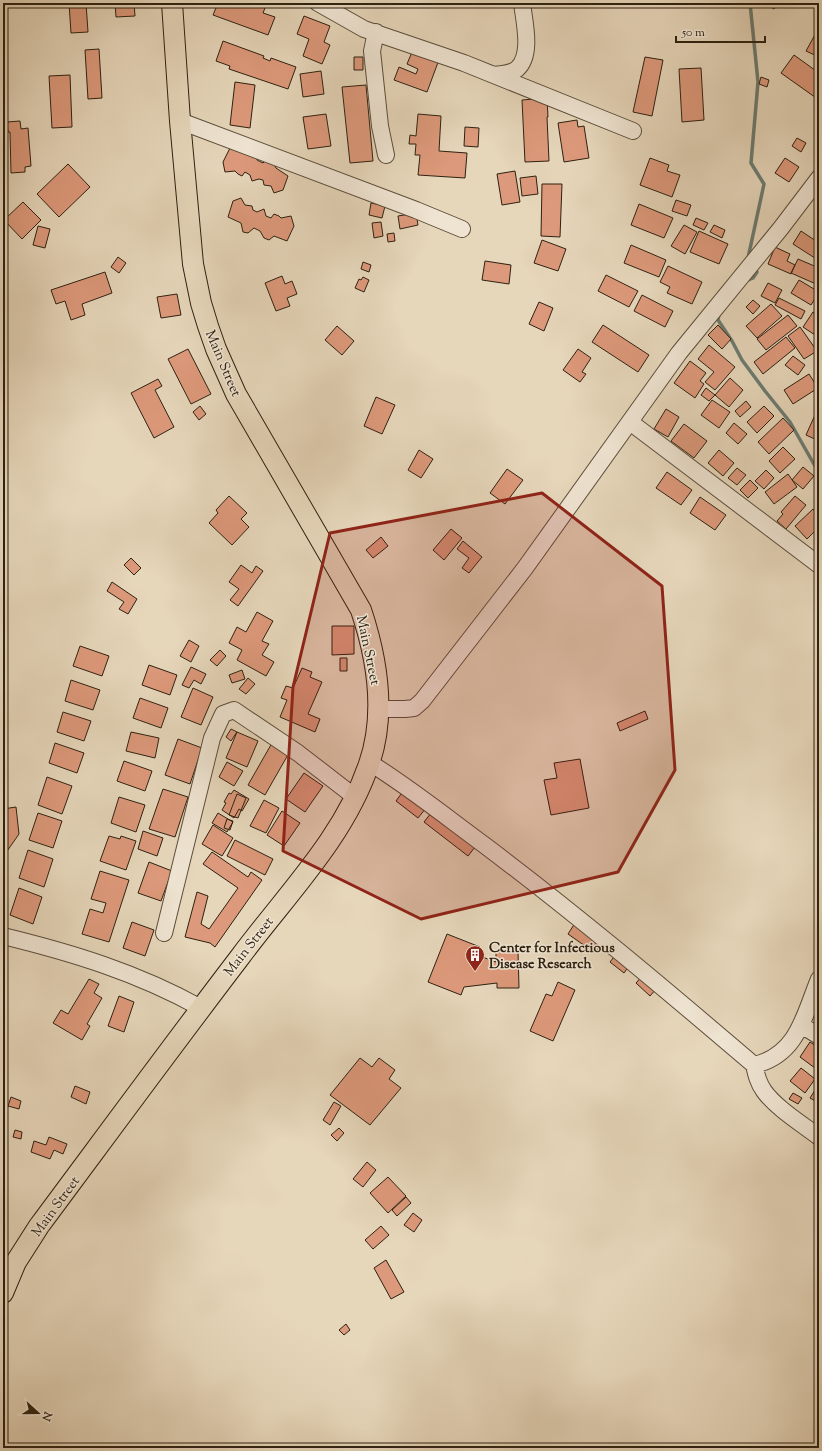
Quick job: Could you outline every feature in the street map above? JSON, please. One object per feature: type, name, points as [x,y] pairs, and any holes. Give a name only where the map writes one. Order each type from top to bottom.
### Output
[{"type":"main road","name":"Main Street","points":[[3,1293],[16,1262],[40,1226],[240,956],[331,839],[356,796],[370,763],[377,730],[377,676],[361,610],[236,394],[216,349],[201,303],[193,264],[180,121],[172,3]]},
{"type":"street","points":[[318,3],[364,29],[464,63],[633,130]]},
{"type":"street","points":[[494,76],[506,74],[517,69],[524,60],[527,44],[522,3]]},
{"type":"street","points":[[376,32],[372,50],[380,126],[386,155]]},
{"type":"street","points":[[180,121],[409,207],[462,229]]},
{"type":"street","points":[[378,709],[405,710],[414,708],[422,701],[525,568],[691,338],[781,228],[812,199],[819,178]]},
{"type":"street","points":[[630,422],[819,565]]},
{"type":"street","points":[[164,933],[212,738],[223,714],[234,710],[298,753],[356,796]]},
{"type":"street","points":[[370,763],[397,779],[520,872],[679,1002],[754,1065],[756,1076],[763,1090],[772,1101],[819,1137]]},
{"type":"street","points":[[3,936],[59,950],[131,975],[172,992],[202,1008]]},
{"type":"street","points":[[754,1065],[767,1062],[784,1051],[792,1042],[801,1025],[819,979]]},
{"type":"street","points":[[801,1025],[819,1036]]},
{"type":"highlighted area","points":[[542,493],[662,586],[675,770],[618,872],[421,919],[283,851],[293,687],[330,533]]},
{"type":"building","points":[[69,3],[86,3],[88,32],[71,33]]},
{"type":"building","points":[[115,3],[134,3],[135,16],[116,17]]},
{"type":"building","points":[[218,3],[267,3],[263,13],[275,17],[268,35],[213,15]]},
{"type":"building","points":[[764,3],[777,3],[774,9]]},
{"type":"building","points":[[304,16],[330,26],[324,42],[330,45],[322,64],[303,56],[309,39],[297,34]]},
{"type":"building","points":[[817,31],[819,32],[819,57],[806,51]]},
{"type":"building","points":[[223,41],[264,56],[263,58],[270,61],[271,58],[296,67],[288,89],[229,69],[230,66],[216,61]]},
{"type":"building","points":[[99,49],[102,98],[88,99],[85,50]]},
{"type":"building","points":[[412,52],[440,57],[427,92],[394,80],[399,67],[416,74],[418,69],[407,64]]},
{"type":"building","points":[[794,55],[819,73],[819,100],[781,73]]},
{"type":"building","points":[[354,57],[363,57],[363,70],[354,70]]},
{"type":"building","points":[[645,57],[663,60],[652,116],[633,112]]},
{"type":"building","points":[[701,68],[704,120],[682,122],[679,69]]},
{"type":"building","points":[[321,71],[324,94],[303,97],[300,74]]},
{"type":"building","points":[[70,75],[72,127],[52,128],[49,76]]},
{"type":"building","points":[[761,77],[769,80],[767,87],[759,84]]},
{"type":"building","points":[[235,82],[255,85],[250,128],[230,125]]},
{"type":"building","points":[[366,85],[373,161],[350,163],[342,87]]},
{"type":"building","points":[[547,98],[549,161],[525,162],[522,100]]},
{"type":"building","points":[[326,114],[331,146],[308,149],[303,117]]},
{"type":"building","points":[[418,114],[441,116],[439,151],[467,153],[465,178],[418,175],[420,155],[415,155],[416,144],[409,144],[410,135],[416,136]]},
{"type":"building","points":[[577,120],[578,127],[584,126],[589,158],[564,162],[558,123]]},
{"type":"building","points":[[20,121],[21,129],[28,128],[31,166],[25,167],[25,172],[11,173],[10,132],[8,132],[7,122]]},
{"type":"building","points":[[465,127],[479,128],[478,147],[464,146]]},
{"type":"building","points":[[797,138],[806,143],[801,152],[792,146]]},
{"type":"building","points":[[230,148],[254,153],[257,160],[263,163],[267,159],[272,161],[276,168],[288,176],[283,190],[274,193],[271,186],[264,185],[263,180],[259,179],[252,181],[250,175],[245,172],[242,176],[235,171],[225,172],[223,162]]},
{"type":"building","points":[[650,158],[669,165],[667,171],[680,175],[672,197],[640,185]]},
{"type":"building","points":[[785,158],[799,167],[789,182],[775,173]]},
{"type":"building","points":[[68,164],[90,187],[59,217],[37,194]]},
{"type":"building","points":[[515,171],[520,202],[502,205],[497,174]]},
{"type":"building","points":[[536,176],[538,194],[522,196],[520,178]]},
{"type":"building","points":[[542,184],[562,184],[560,237],[541,236]]},
{"type":"building","points":[[241,198],[245,205],[252,206],[253,210],[257,212],[264,209],[266,216],[271,218],[274,214],[281,218],[291,216],[294,226],[287,241],[274,236],[269,240],[264,238],[260,231],[254,228],[248,233],[243,232],[241,223],[228,217],[233,201]]},
{"type":"building","points":[[676,200],[691,205],[687,216],[672,211]]},
{"type":"building","points":[[23,202],[41,220],[22,239],[4,220]]},
{"type":"building","points":[[371,203],[385,206],[382,218],[369,215]]},
{"type":"building","points":[[639,204],[673,218],[664,238],[631,225]]},
{"type":"building","points":[[416,213],[418,225],[400,229],[398,216]]},
{"type":"building","points":[[696,218],[708,223],[704,230],[693,225]]},
{"type":"building","points":[[381,222],[383,236],[374,238],[372,223]]},
{"type":"building","points":[[684,225],[697,232],[685,254],[671,246]]},
{"type":"building","points":[[714,225],[725,230],[722,238],[710,232]]},
{"type":"building","points":[[38,226],[50,229],[45,248],[33,245]]},
{"type":"building","points":[[699,231],[728,244],[719,264],[690,252]]},
{"type":"building","points":[[801,231],[819,243],[818,260],[793,244]]},
{"type":"building","points":[[394,233],[395,241],[388,242],[387,234]]},
{"type":"building","points":[[542,240],[566,249],[558,271],[534,263]]},
{"type":"building","points":[[631,245],[666,260],[659,277],[624,263]]},
{"type":"building","points":[[775,247],[790,254],[787,261],[795,265],[791,274],[768,264]]},
{"type":"building","points":[[118,257],[126,263],[119,273],[111,267]]},
{"type":"building","points":[[798,259],[819,268],[819,278],[816,284],[791,273]]},
{"type":"building","points":[[485,261],[511,265],[509,284],[482,280]]},
{"type":"building","points":[[363,262],[371,265],[369,272],[361,269]]},
{"type":"building","points":[[668,266],[702,282],[692,304],[667,293],[670,287],[660,282]]},
{"type":"building","points":[[105,272],[112,293],[82,304],[85,315],[71,320],[65,301],[56,304],[51,290]]},
{"type":"building","points":[[606,275],[638,291],[629,307],[598,291]]},
{"type":"building","points":[[282,276],[285,284],[292,281],[297,294],[287,298],[290,306],[276,311],[265,283]]},
{"type":"building","points":[[363,277],[369,280],[364,292],[355,288],[359,279],[361,280]]},
{"type":"building","points":[[799,280],[819,292],[811,305],[791,293]]},
{"type":"building","points":[[768,283],[782,290],[775,303],[761,296]]},
{"type":"building","points":[[177,294],[181,315],[161,318],[157,297]]},
{"type":"building","points":[[642,295],[673,311],[665,327],[634,311]]},
{"type":"building","points":[[779,298],[805,311],[801,319],[775,305]]},
{"type":"building","points":[[753,300],[760,306],[753,314],[746,307]]},
{"type":"building","points":[[539,302],[553,308],[544,331],[529,324]]},
{"type":"building","points":[[771,304],[782,316],[757,338],[746,326]]},
{"type":"building","points":[[813,312],[819,316],[818,337],[803,327]]},
{"type":"building","points":[[788,315],[797,326],[766,350],[757,339]]},
{"type":"building","points":[[603,325],[649,355],[638,372],[592,342]]},
{"type":"building","points":[[718,325],[731,339],[722,349],[708,335]]},
{"type":"building","points":[[337,326],[354,341],[342,355],[325,340]]},
{"type":"building","points":[[800,327],[817,351],[804,359],[788,336]]},
{"type":"building","points":[[786,337],[795,348],[763,374],[754,362]]},
{"type":"building","points":[[709,345],[735,367],[715,390],[705,382],[714,372],[698,359]]},
{"type":"building","points":[[188,349],[211,394],[191,404],[168,359]]},
{"type":"building","points":[[578,349],[591,358],[582,372],[586,374],[580,382],[563,370]]},
{"type":"building","points":[[793,356],[805,365],[798,375],[785,365]]},
{"type":"building","points":[[690,361],[706,373],[700,381],[704,384],[695,398],[674,383]]},
{"type":"building","points":[[809,374],[818,388],[793,404],[784,390]]},
{"type":"building","points":[[730,378],[743,390],[729,407],[715,395]]},
{"type":"building","points":[[158,379],[162,386],[155,390],[174,427],[154,438],[131,393]]},
{"type":"building","points":[[706,388],[715,395],[709,401],[701,395]]},
{"type":"building","points":[[376,397],[395,405],[382,434],[364,426]]},
{"type":"building","points":[[712,400],[730,412],[719,428],[701,415]]},
{"type":"building","points":[[746,401],[751,407],[740,417],[735,411]]},
{"type":"building","points":[[200,406],[206,414],[199,420],[193,412]]},
{"type":"building","points":[[764,406],[774,416],[757,433],[747,422]]},
{"type":"building","points":[[819,406],[819,441],[806,435]]},
{"type":"building","points":[[666,409],[679,417],[668,437],[654,429]]},
{"type":"building","points":[[783,418],[794,430],[769,454],[758,442]]},
{"type":"building","points":[[734,423],[747,434],[738,444],[726,433]]},
{"type":"building","points":[[684,424],[707,441],[694,458],[671,441]]},
{"type":"building","points":[[783,447],[795,459],[780,473],[769,461]]},
{"type":"building","points":[[419,450],[433,459],[421,478],[408,470]]},
{"type":"building","points":[[719,450],[734,463],[723,476],[708,463]]},
{"type":"building","points":[[803,467],[814,476],[803,489],[792,480]]},
{"type":"building","points":[[737,468],[746,475],[737,485],[728,478]]},
{"type":"building","points":[[507,469],[523,480],[505,504],[490,493]]},
{"type":"building","points":[[766,470],[774,478],[764,489],[755,481]]},
{"type":"building","points":[[667,472],[692,490],[681,505],[656,488]]},
{"type":"building","points":[[788,474],[797,487],[774,504],[765,492]]},
{"type":"building","points":[[750,480],[758,488],[748,498],[740,490]]},
{"type":"building","points":[[229,496],[247,513],[241,519],[249,527],[232,545],[209,523],[218,513],[216,510]]},
{"type":"building","points":[[795,496],[806,505],[786,529],[777,521],[783,514],[781,512]]},
{"type":"building","points":[[700,497],[726,515],[715,530],[690,513]]},
{"type":"building","points":[[813,509],[819,516],[819,527],[807,539],[795,526]]},
{"type":"building","points":[[451,529],[462,538],[444,560],[433,550]]},
{"type":"building","points":[[381,537],[388,546],[373,558],[366,550]]},
{"type":"building","points":[[463,541],[482,557],[469,573],[462,568],[469,558],[457,549]]},
{"type":"building","points":[[131,558],[141,568],[134,575],[124,565]]},
{"type":"building","points":[[241,565],[252,573],[256,566],[263,571],[238,606],[230,600],[239,589],[229,582]]},
{"type":"building","points":[[112,582],[137,599],[128,614],[119,609],[124,602],[107,591]]},
{"type":"building","points":[[257,612],[273,621],[262,641],[269,644],[262,655],[274,662],[266,676],[237,660],[242,650],[229,643],[237,627],[246,632]]},
{"type":"building","points":[[332,626],[354,626],[354,654],[332,655]]},
{"type":"building","points":[[189,640],[199,646],[191,662],[180,656]]},
{"type":"building","points":[[80,646],[109,656],[102,676],[73,666]]},
{"type":"building","points":[[220,650],[226,656],[217,666],[210,660]]},
{"type":"building","points":[[340,658],[347,658],[347,671],[340,671]]},
{"type":"building","points":[[149,665],[177,675],[170,695],[142,685]]},
{"type":"building","points":[[191,667],[206,674],[201,684],[194,680],[189,688],[182,685]]},
{"type":"building","points":[[302,668],[312,672],[310,677],[322,682],[308,714],[320,719],[315,732],[280,717],[287,700],[281,698],[286,686],[293,688]]},
{"type":"building","points":[[242,670],[245,679],[232,683],[229,675]]},
{"type":"building","points":[[248,678],[255,684],[246,694],[239,689]]},
{"type":"building","points":[[71,680],[100,690],[93,710],[65,701]]},
{"type":"building","points":[[193,688],[213,697],[201,725],[181,717]]},
{"type":"building","points":[[140,698],[168,708],[161,728],[133,718]]},
{"type":"building","points":[[645,711],[648,719],[620,731],[617,723]]},
{"type":"building","points":[[63,712],[91,721],[84,741],[57,732]]},
{"type":"building","points":[[231,729],[237,732],[231,741],[226,737]]},
{"type":"building","points":[[131,732],[159,738],[155,758],[126,751]]},
{"type":"building","points":[[237,732],[258,741],[247,767],[226,758]]},
{"type":"building","points":[[178,739],[202,748],[190,784],[165,775]]},
{"type":"building","points":[[55,743],[84,753],[77,773],[49,763]]},
{"type":"building","points":[[272,743],[289,753],[265,795],[248,785]]},
{"type":"building","points":[[580,759],[589,808],[551,815],[544,780],[557,778],[554,763]]},
{"type":"building","points":[[124,761],[152,771],[145,791],[117,781]]},
{"type":"building","points":[[227,762],[243,771],[234,786],[219,777]]},
{"type":"building","points":[[304,773],[323,786],[305,812],[286,799]]},
{"type":"building","points":[[47,777],[72,786],[62,814],[38,805]]},
{"type":"building","points":[[163,789],[188,797],[175,837],[149,829]]},
{"type":"building","points":[[234,790],[249,799],[242,811],[239,809],[234,818],[222,810],[229,793],[231,794]]},
{"type":"building","points":[[404,790],[426,808],[418,818],[396,801]]},
{"type":"building","points":[[237,794],[246,798],[238,818],[229,815]]},
{"type":"building","points":[[119,797],[145,805],[136,832],[111,823]]},
{"type":"building","points":[[264,800],[279,808],[266,833],[250,826]]},
{"type":"building","points":[[16,807],[19,834],[3,857],[3,809]]},
{"type":"building","points":[[282,811],[300,823],[284,846],[267,835]]},
{"type":"building","points":[[38,813],[62,821],[53,848],[29,840]]},
{"type":"building","points":[[218,813],[233,822],[227,832],[212,823]]},
{"type":"building","points":[[431,813],[475,847],[468,856],[424,822]]},
{"type":"building","points":[[227,819],[233,821],[230,830],[224,828]]},
{"type":"building","points":[[213,825],[233,838],[222,856],[202,844]]},
{"type":"building","points":[[143,831],[163,838],[157,856],[138,849]]},
{"type":"building","points":[[109,836],[120,839],[121,836],[136,841],[126,870],[100,861]]},
{"type":"building","points":[[235,840],[273,859],[265,875],[227,856]]},
{"type":"building","points":[[28,850],[53,859],[44,887],[19,878]]},
{"type":"building","points":[[212,852],[248,877],[251,872],[262,880],[215,947],[210,943],[185,937],[197,892],[208,896],[201,924],[209,929],[238,888],[203,864]]},
{"type":"building","points":[[149,862],[172,871],[161,901],[138,893]]},
{"type":"building","points":[[100,871],[129,880],[109,942],[82,934],[90,909],[103,913],[106,903],[91,899]]},
{"type":"building","points":[[19,888],[42,897],[33,924],[10,915]]},
{"type":"building","points":[[132,922],[154,930],[145,956],[123,948]]},
{"type":"building","points":[[575,923],[603,942],[595,953],[568,934]]},
{"type":"building","name":"Center for Infectious Disease Research","points":[[447,934],[480,947],[477,955],[496,962],[496,952],[518,951],[519,988],[497,988],[497,983],[464,987],[461,995],[428,982]]},
{"type":"building","points":[[617,953],[631,963],[624,973],[610,962]]},
{"type":"building","points":[[643,975],[657,988],[650,996],[636,983]]},
{"type":"building","points":[[89,979],[99,984],[94,993],[102,998],[87,1024],[90,1026],[82,1040],[53,1023],[61,1010],[68,1014]]},
{"type":"building","points":[[558,982],[575,990],[553,1041],[530,1031],[546,994],[552,996]]},
{"type":"building","points":[[119,996],[134,1002],[124,1032],[108,1026]]},
{"type":"building","points":[[819,1005],[819,1020],[812,1014]]},
{"type":"building","points":[[810,1042],[819,1048],[819,1071],[800,1057]]},
{"type":"building","points":[[360,1058],[372,1067],[379,1058],[395,1070],[389,1079],[401,1088],[370,1125],[330,1095]]},
{"type":"building","points":[[801,1068],[815,1079],[805,1093],[790,1081]]},
{"type":"building","points":[[819,1084],[819,1103],[810,1098]]},
{"type":"building","points":[[75,1086],[90,1092],[86,1104],[71,1097]]},
{"type":"building","points":[[793,1093],[802,1098],[798,1104],[789,1099]]},
{"type":"building","points":[[11,1097],[21,1101],[19,1109],[8,1106]]},
{"type":"building","points":[[334,1102],[341,1106],[330,1125],[323,1120]]},
{"type":"building","points":[[339,1128],[344,1133],[337,1141],[331,1135]]},
{"type":"building","points":[[15,1130],[22,1132],[21,1139],[13,1137]]},
{"type":"building","points":[[49,1137],[67,1144],[63,1154],[54,1150],[50,1159],[31,1152],[34,1141],[46,1145]]},
{"type":"building","points":[[367,1162],[376,1170],[363,1187],[353,1179]]},
{"type":"building","points":[[388,1177],[406,1196],[388,1213],[370,1193]]},
{"type":"building","points":[[406,1197],[411,1203],[397,1216],[392,1210]]},
{"type":"building","points":[[413,1213],[422,1220],[414,1232],[404,1225]]},
{"type":"building","points":[[381,1226],[389,1235],[373,1249],[365,1240]]},
{"type":"building","points":[[386,1260],[404,1292],[391,1299],[374,1268]]},
{"type":"building","points":[[346,1324],[350,1330],[344,1335],[339,1330]]},
{"type":"waterway","points":[[748,258],[764,184],[751,163],[758,82],[750,3]]},
{"type":"waterway","points":[[746,281],[753,278],[757,272],[755,268]]},
{"type":"waterway","points":[[719,314],[718,320],[732,341],[742,360],[790,422],[819,473]]},
{"type":"place","name":"Center for Infectious Disease Research","points":[[475,972]]}]
